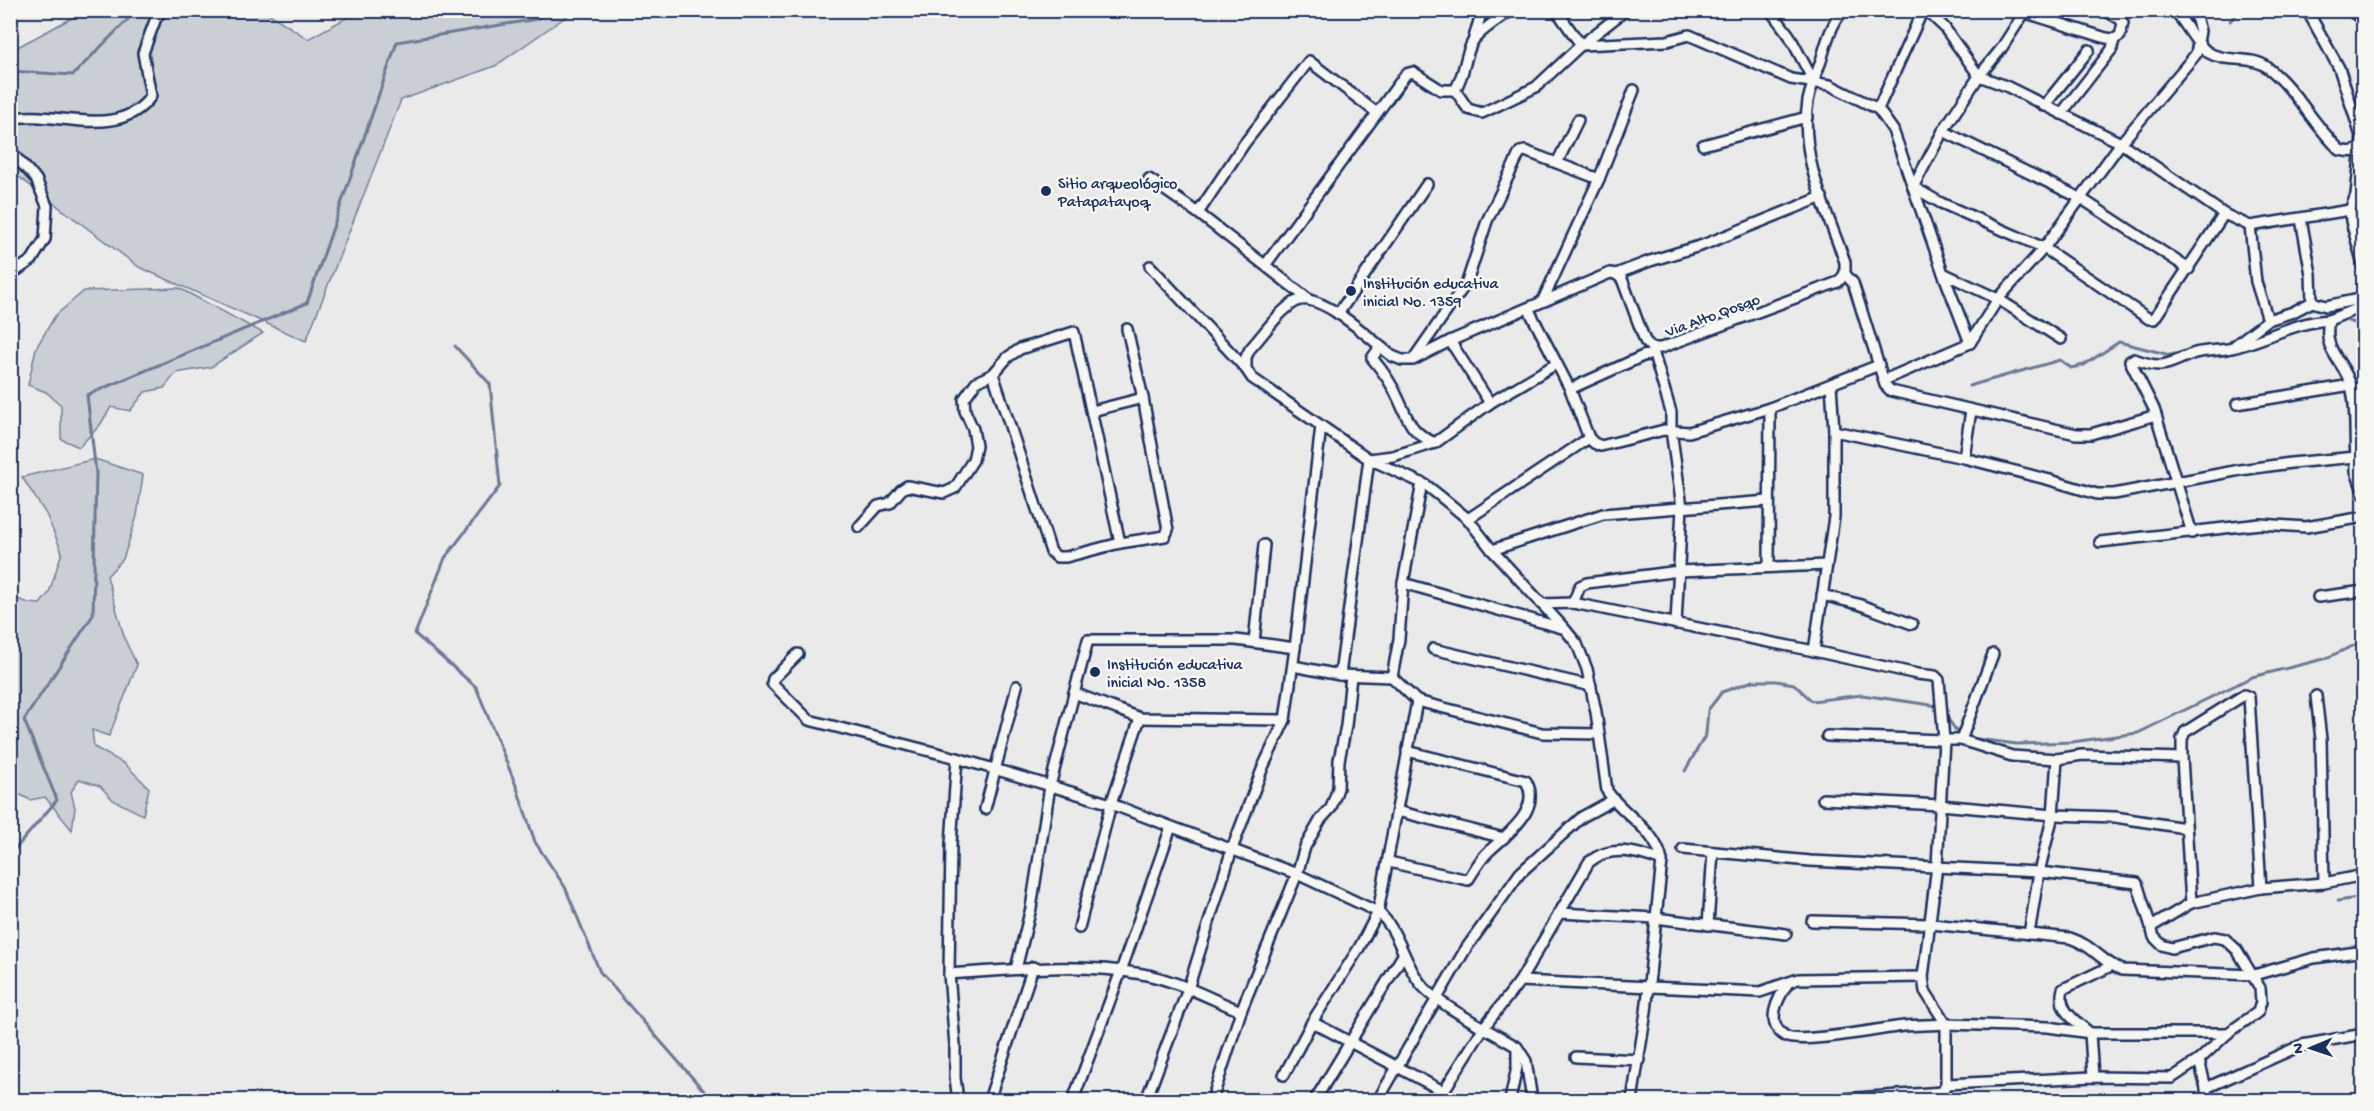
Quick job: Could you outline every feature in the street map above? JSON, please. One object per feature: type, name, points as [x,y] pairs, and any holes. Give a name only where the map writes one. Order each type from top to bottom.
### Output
[{"type":"street","points":[[10,119],[20,117],[81,122],[116,119],[144,106],[151,96],[143,53],[156,18],[163,10]]},
{"type":"street","points":[[1455,90],[1463,76],[1467,53],[1482,10]]},
{"type":"street","points":[[1474,38],[1511,10]]},
{"type":"street","points":[[1556,10],[1581,45]]},
{"type":"street","points":[[1455,90],[1468,109],[1482,113],[1536,87],[1581,45],[1626,10]]},
{"type":"street","points":[[1770,10],[1789,35],[1814,82]]},
{"type":"street","points":[[1843,10],[1831,30],[1814,82],[1807,117],[1809,157],[1845,262],[1845,274],[1853,283],[1884,380],[1891,391],[2076,434],[2091,434],[2156,415]]},
{"type":"street","points":[[1878,109],[1925,10],[1944,27],[1979,76],[2006,86],[2121,143],[2224,214],[2250,226],[2350,210]]},
{"type":"street","points":[[1913,187],[1942,131],[1979,76],[2001,50],[2022,11],[2091,34],[2114,39],[2120,36],[2123,23],[2104,10]]},
{"type":"street","points":[[2174,10],[2208,52],[2217,56],[2252,60],[2265,66],[2278,77],[2340,150],[2353,152],[2361,147]]},
{"type":"street","points":[[1884,380],[1970,343],[1998,298],[2044,248],[2121,143],[2196,54],[2200,31],[2194,10]]},
{"type":"street","points":[[2307,10],[2339,68],[2362,139],[2356,195],[2350,210],[2364,268]]},
{"type":"street","points":[[2350,10],[2364,21]]},
{"type":"street","points":[[1581,45],[1667,41],[1689,35],[1791,80],[1830,85],[1878,109],[1893,130],[1970,343]]},
{"type":"street","points":[[2061,114],[2112,49],[2114,39]]},
{"type":"street","points":[[2044,106],[2089,50]]},
{"type":"street","points":[[1198,213],[1244,144],[1309,61],[1377,113]]},
{"type":"street","points":[[1266,264],[1406,74],[1413,72],[1441,90],[1455,90]]},
{"type":"street","points":[[1544,300],[1599,179],[1634,90]]},
{"type":"street","points":[[1703,145],[1807,117]]},
{"type":"street","points":[[1557,163],[1578,120]]},
{"type":"street","points":[[1942,131],[2082,198],[2189,269]]},
{"type":"street","points":[[10,151],[36,179],[47,206],[45,239],[32,260],[10,275]]},
{"type":"street","points":[[1413,360],[1467,282],[1487,221],[1520,152],[1525,151],[1599,179]]},
{"type":"street","points":[[1149,179],[1266,264],[1308,299],[1325,304],[1392,356],[1402,360],[1413,360],[1450,341],[1610,273],[1616,274],[1702,245],[1822,197]]},
{"type":"street","points":[[1338,314],[1427,184]]},
{"type":"street","points":[[1913,187],[1941,203],[2044,248],[2149,319],[2154,319],[2224,214]]},
{"type":"street","points":[[2301,219],[2311,274],[2312,302]]},
{"type":"street","points":[[2250,226],[2256,282],[2268,320]]},
{"type":"street","points":[[1150,266],[1252,378],[1369,459],[1422,483],[1468,519],[1492,550],[1577,644],[1591,686],[1607,791],[1613,800],[1656,842],[1662,861],[1640,1060],[1632,1101]]},
{"type":"street","points":[[1943,273],[1998,298],[2061,339]]},
{"type":"street","name":"Via Alto Qosqo","points":[[1616,274],[1622,279],[1645,341],[1653,351],[1838,282],[1845,274]]},
{"type":"street","points":[[1246,369],[1246,357],[1250,349],[1296,301],[1308,299]]},
{"type":"street","points":[[2231,349],[2268,320],[2293,312],[2312,302],[2326,306],[2364,300]]},
{"type":"street","points":[[2192,533],[2156,415],[2130,364],[2131,359],[2153,366],[2164,366],[2196,353],[2231,349],[2313,321],[2330,320],[2361,307],[2364,300]]},
{"type":"street","points":[[1528,308],[1570,389],[1589,438],[1601,446],[1671,430],[1689,432],[1770,408],[1879,365]]},
{"type":"street","points":[[2330,320],[2327,340],[2351,385],[2360,457],[2356,471],[2364,494]]},
{"type":"street","points":[[993,374],[1052,552],[1057,557],[1165,536],[1168,534],[1143,398],[1127,329]]},
{"type":"street","points":[[859,527],[878,506],[890,503],[907,486],[944,493],[955,488],[973,460],[976,446],[973,429],[965,411],[964,399],[976,382],[993,374],[1008,357],[1020,349],[1074,332],[1092,411],[1097,446],[1112,500],[1120,543]]},
{"type":"street","points":[[1450,341],[1490,403]]},
{"type":"street","points":[[1380,347],[1372,358],[1398,396],[1406,420],[1420,437],[1435,443]]},
{"type":"street","points":[[1570,389],[1653,351],[1671,412],[1671,430],[1682,507],[1676,624]]},
{"type":"street","points":[[1369,459],[1393,456],[1435,443],[1490,403],[1556,364]]},
{"type":"street","points":[[1814,651],[1834,517],[1834,431],[1831,384]]},
{"type":"street","points":[[2237,404],[2351,385]]},
{"type":"street","points":[[1092,411],[1143,398]]},
{"type":"street","points":[[1769,567],[1770,408]]},
{"type":"street","points":[[1964,458],[1971,410]]},
{"type":"street","points":[[1146,1101],[1188,989],[1232,849],[1263,767],[1285,720],[1321,426]]},
{"type":"street","points":[[1834,431],[1964,458],[2097,494],[2114,494],[2290,463],[2360,457]]},
{"type":"street","points":[[1468,519],[1589,438]]},
{"type":"street","points":[[1340,675],[1369,459]]},
{"type":"street","points":[[1392,677],[1399,639],[1403,583],[1422,483]]},
{"type":"street","points":[[1492,550],[1603,514],[1768,501]]},
{"type":"street","points":[[2100,542],[2260,524],[2306,527],[2364,517]]},
{"type":"street","points":[[1254,642],[1264,545]]},
{"type":"street","points":[[1573,603],[1580,586],[1587,583],[1679,571],[1827,565]]},
{"type":"street","points":[[1403,583],[1564,628]]},
{"type":"street","points":[[2318,597],[2364,591]]},
{"type":"street","points":[[1822,595],[1858,604],[1912,624]]},
{"type":"street","points":[[1541,604],[1573,603],[1935,676],[1939,680],[1944,740],[1937,866],[1923,977],[1925,991],[1946,1024],[1942,1092]]},
{"type":"street","points":[[1016,969],[1031,909],[1050,786],[1088,640],[1254,642],[1295,648]]},
{"type":"street","points":[[1433,649],[1591,686]]},
{"type":"street","points":[[798,654],[772,682],[809,720],[957,758],[1111,804],[1297,874],[1378,912],[1388,920],[1403,955],[1421,985],[1436,999],[1517,1047],[1526,1061],[1532,1101]]},
{"type":"street","points":[[1961,740],[1993,654]]},
{"type":"street","points":[[1293,666],[1340,675],[1392,677],[1418,701],[1542,733],[1599,734]]},
{"type":"street","points":[[1212,1101],[1241,1011],[1297,874],[1305,847],[1321,819],[1331,808],[1338,788],[1351,676]]},
{"type":"street","points":[[985,809],[1017,686]]},
{"type":"street","points":[[1074,693],[1140,718],[1285,720]]},
{"type":"street","points":[[2191,903],[2185,828],[2182,739],[2185,732],[2244,695],[2249,697],[2261,888]]},
{"type":"street","points":[[2316,696],[2321,739],[2324,883]]},
{"type":"street","points":[[1284,1075],[1312,1022],[1359,948],[1378,912],[1418,701]]},
{"type":"street","points":[[1078,928],[1111,804],[1140,718]]},
{"type":"street","points":[[1827,736],[1961,740],[2012,756],[2057,759],[2082,755],[2182,758]]},
{"type":"street","points":[[1389,862],[1468,880],[1485,855],[1518,825],[1525,814],[1529,788],[1526,781],[1407,751]]},
{"type":"street","points":[[957,758],[951,844],[949,974],[958,1101]]},
{"type":"street","points":[[2029,934],[2039,872],[2053,815],[2057,759]]},
{"type":"street","points":[[1823,799],[2115,818],[2185,828]]},
{"type":"street","points":[[1378,1101],[1464,950],[1520,873],[1582,817],[1613,800]]},
{"type":"street","points":[[1397,811],[1504,838]]},
{"type":"street","points":[[1073,1101],[1171,827]]},
{"type":"street","points":[[1683,849],[1810,861],[2039,872],[2137,883],[2154,937],[2162,945],[2172,948],[2214,937],[2225,939],[2237,950],[2260,988],[2261,1002],[2258,1012],[2228,1033],[2199,1060],[2172,1078],[2093,1077],[1826,1101]]},
{"type":"street","points":[[1438,1101],[1484,1027],[1520,981],[1589,862],[1606,852],[1627,851],[1662,861]]},
{"type":"street","points":[[1708,925],[1713,852]]},
{"type":"street","points":[[2151,927],[2191,903],[2261,888],[2324,883],[2364,875]]},
{"type":"street","points":[[1559,913],[1655,918],[1786,934]]},
{"type":"street","points":[[1812,921],[1931,924],[2070,938],[2086,943],[2111,966],[2122,970],[2253,975],[2314,958],[2364,951]]},
{"type":"street","points":[[1315,1101],[1403,955]]},
{"type":"street","points":[[2093,1077],[2090,1033],[2064,1011],[2061,999],[2063,989],[2111,966]]},
{"type":"street","points":[[949,974],[1034,967],[1121,971],[1144,974],[1241,1011]]},
{"type":"street","points":[[989,1101],[1034,967]]},
{"type":"street","points":[[1520,981],[1760,992],[1798,979],[1923,977]]},
{"type":"street","points":[[1788,983],[1775,1007],[1774,1017],[1784,1036],[1792,1038],[1946,1024],[2048,1027],[2090,1033],[2228,1033]]},
{"type":"street","points":[[1312,1022],[1443,1091]]},
{"type":"street","points":[[2206,1088],[2302,1045],[2364,1034]]},
{"type":"street","points":[[1510,1101],[1517,1067],[1517,1047]]},
{"type":"street","points":[[1576,1057],[1640,1060]]},
{"type":"street","points":[[2199,1060],[2207,1101]]},
{"type":"street","points":[[2358,1101],[2364,1099]]},
{"type":"shaded area","points":[[85,11],[265,11],[308,39],[359,11],[574,11],[495,66],[401,100],[306,341],[139,267],[11,171],[10,51]]},
{"type":"shaded area","points":[[179,288],[263,333],[211,367],[176,373],[164,388],[145,392],[130,411],[111,407],[100,425],[79,447],[61,439],[61,405],[46,392],[28,385],[36,348],[55,316],[84,291]]},
{"type":"shaded area","points":[[95,459],[143,475],[137,516],[123,559],[107,576],[125,640],[137,665],[109,736],[92,730],[94,747],[125,764],[149,788],[143,815],[113,800],[100,786],[79,779],[71,792],[75,808],[72,830],[45,797],[30,800],[11,790],[11,597],[40,604],[49,593],[62,552],[46,514],[22,477]]},
{"type":"waterway","points":[[10,71],[73,75],[137,10]]},
{"type":"waterway","points":[[10,855],[57,800],[24,720],[93,615],[96,473],[87,395],[307,303],[397,42],[537,19],[546,10]]},
{"type":"waterway","points":[[2230,21],[2241,10]]},
{"type":"waterway","points":[[2348,321],[2364,326]]},
{"type":"waterway","points":[[2255,335],[2297,322]]},
{"type":"waterway","points":[[1969,386],[2060,360],[2071,368],[2084,365],[2119,342],[2170,355],[2189,351]]},
{"type":"waterway","points":[[455,346],[490,384],[500,486],[445,558],[415,634],[476,687],[517,788],[535,842],[565,887],[600,972],[704,1091]]},
{"type":"waterway","points":[[1968,738],[2017,744],[2072,742],[2138,733],[2252,677],[2324,659],[2364,641]]},
{"type":"waterway","points":[[1685,771],[1706,734],[1708,710],[1722,692],[1753,681],[1794,684],[1812,701],[1862,695],[1938,706]]},
{"type":"waterway","points":[[1944,713],[1959,735]]},
{"type":"waterway","points":[[2338,901],[2364,897]]},
{"type":"place","name":"Sitio arqueológico Patapatayoq","points":[[1046,191]]},
{"type":"place","name":"Institución educativa inicial No. 1359","points":[[1351,291]]},
{"type":"place","name":"Institución educativa inicial No. 1358","points":[[1095,672]]}]
